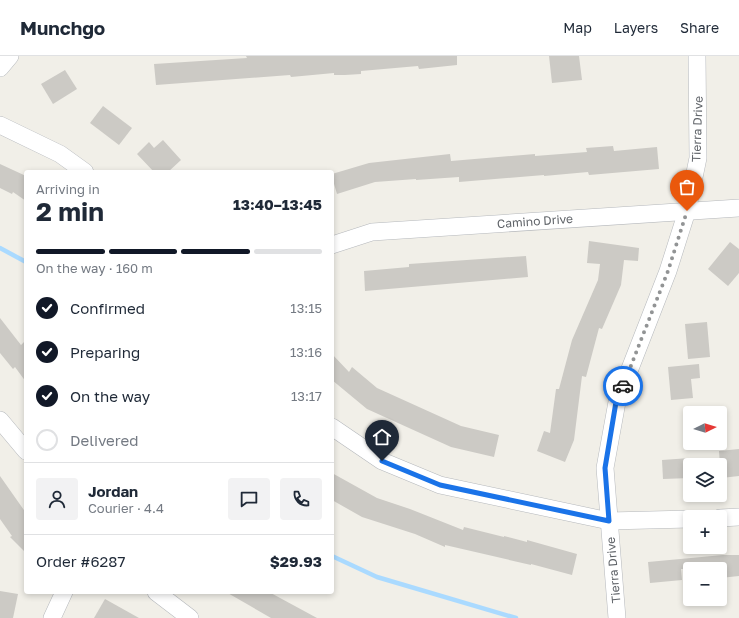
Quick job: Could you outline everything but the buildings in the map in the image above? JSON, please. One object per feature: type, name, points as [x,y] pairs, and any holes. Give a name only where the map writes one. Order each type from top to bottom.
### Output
[{"type":"street","points":[[0,68],[10,56]]},
{"type":"street","name":"Tierra Drive","points":[[617,618],[605,468],[616,402],[668,271],[687,211],[698,158],[697,56]]},
{"type":"street","points":[[0,125],[60,154],[82,170]]},
{"type":"street","name":"Camino Drive","points":[[334,244],[372,232],[739,208]]},
{"type":"street","points":[[0,420],[24,449]]},
{"type":"street","points":[[334,428],[382,461],[440,485],[609,521],[683,518]]},
{"type":"street","points":[[727,518],[739,517]]},
{"type":"street","points":[[52,618],[63,594]]},
{"type":"street","points":[[159,594],[190,618]]},
{"type":"waterway","points":[[0,248],[24,261]]},
{"type":"waterway","points":[[334,557],[377,577],[516,618]]},
{"type":"way so far","points":[[623,386],[668,271],[687,211]]},
{"type":"route","points":[[382,461],[440,485],[609,521],[605,468],[616,402],[623,386]]}]
